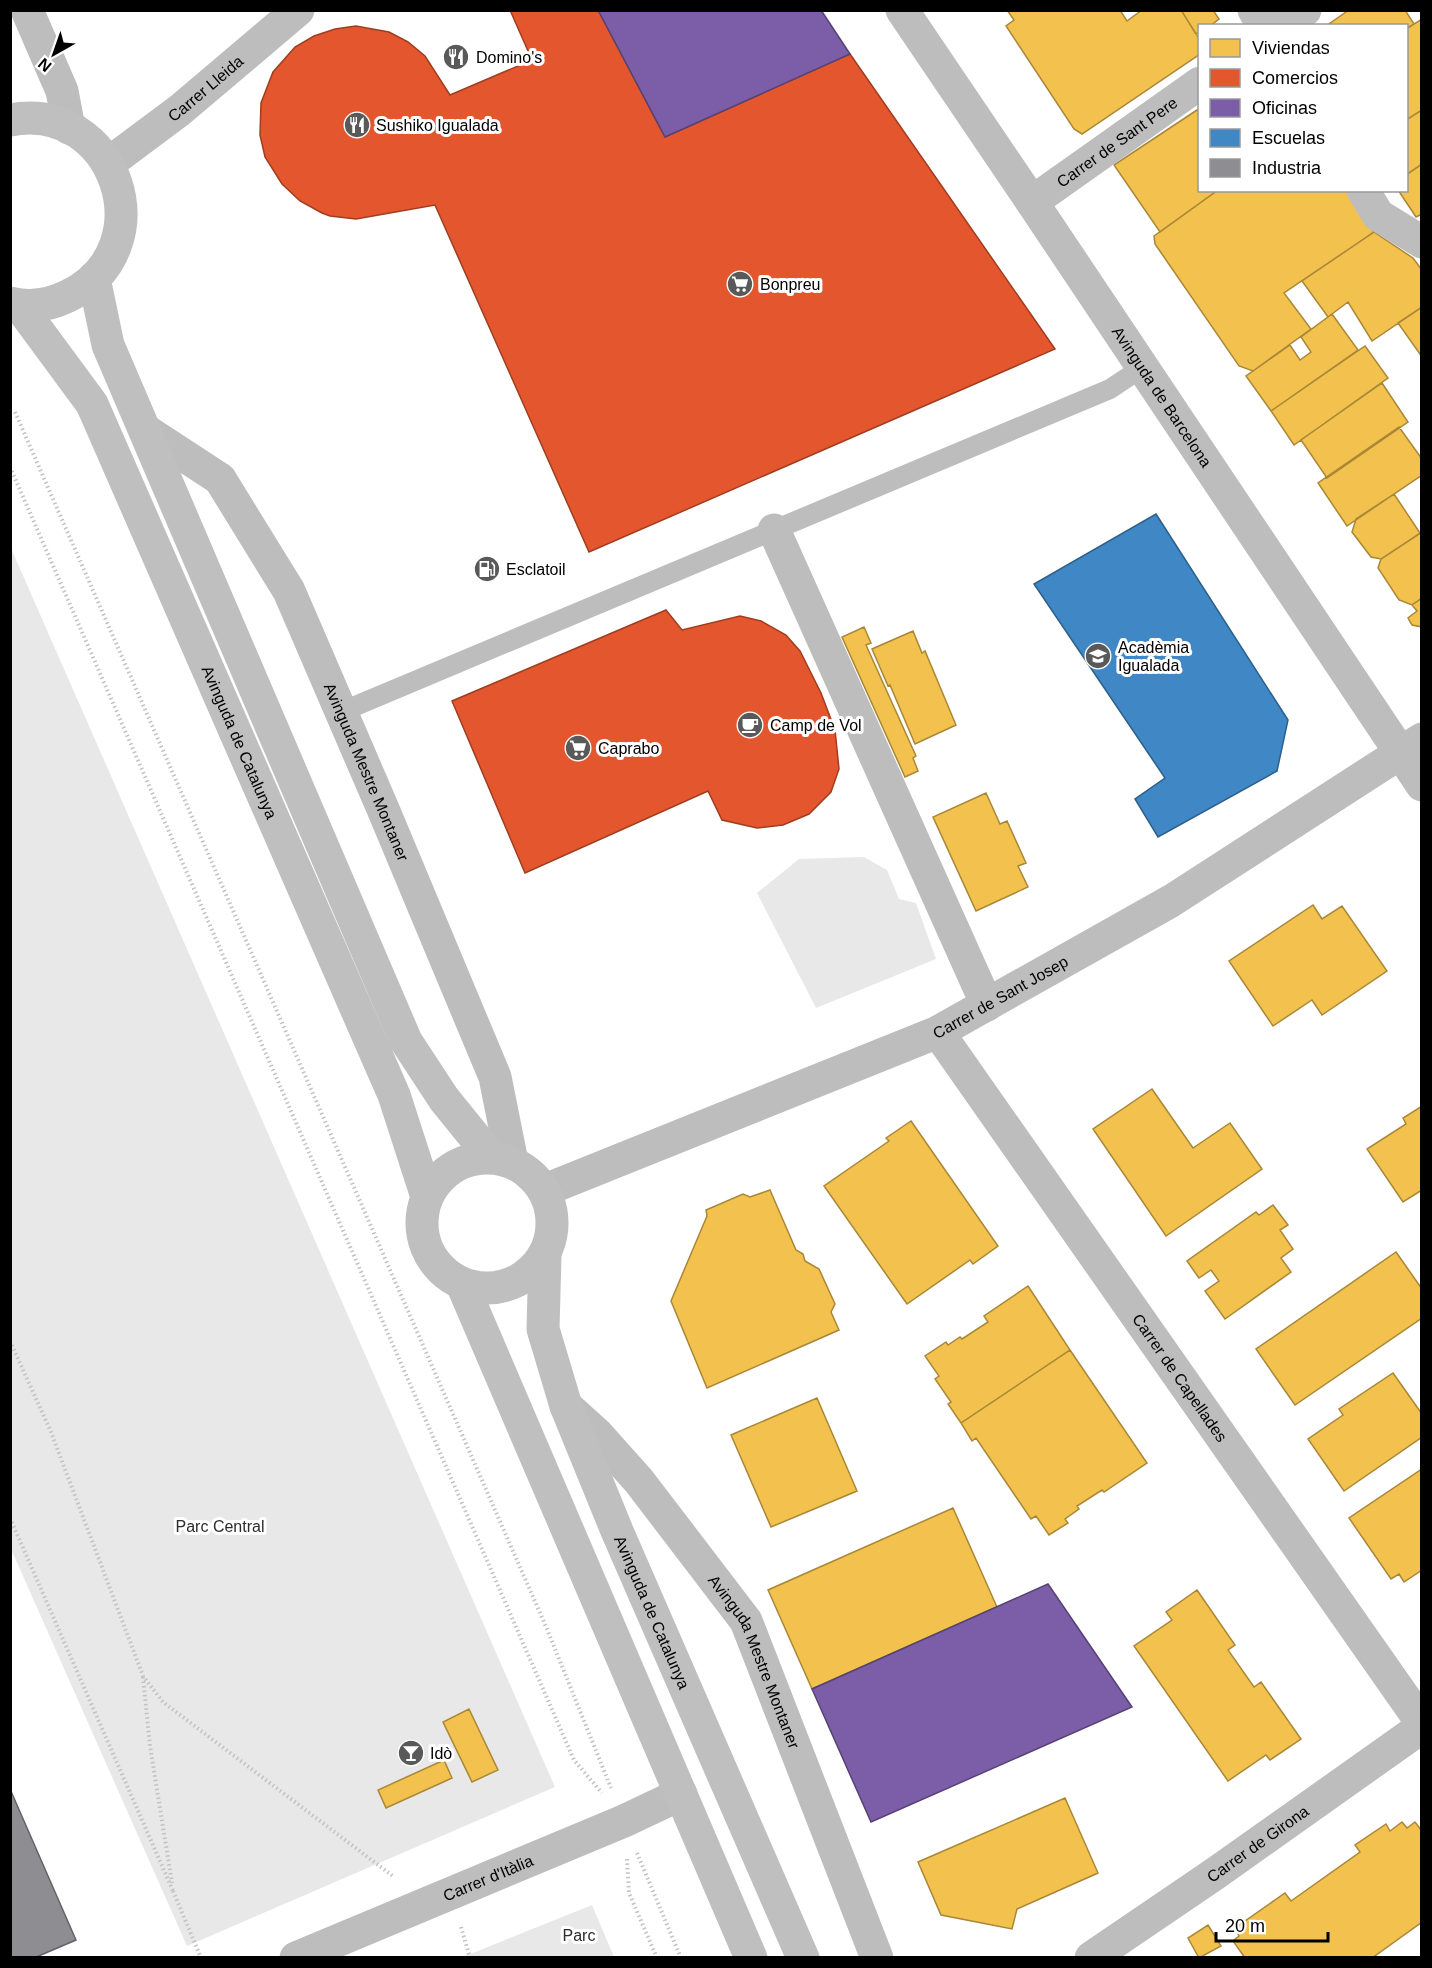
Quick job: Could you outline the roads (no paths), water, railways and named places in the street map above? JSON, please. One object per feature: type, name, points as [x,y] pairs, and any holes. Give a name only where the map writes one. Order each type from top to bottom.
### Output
[{"type":"street","points":[[27,10],[62,92],[69,128]]},
{"type":"street","name":"Carrer Lleida","points":[[109,163],[180,110],[298,10]]},
{"type":"street","name":"Avinguda de Barcelona","points":[[902,10],[1143,368],[1411,747],[1422,785]]},
{"type":"street","points":[[1254,10],[1262,24]]},
{"type":"street","points":[[1285,24],[1305,10]]},
{"type":"street","name":"Carrer de Sant Pere","points":[[1032,202],[1198,84]]},
{"type":"street","points":[[10,120],[36,118],[69,128],[92,142],[109,163],[117,182],[122,223],[117,243],[107,262],[94,278],[78,291],[60,300],[39,305],[15,304]]},
{"type":"street","points":[[1364,192],[1378,215],[1422,242]]},
{"type":"street","name":"Avinguda de Catalunya","points":[[94,278],[108,345],[406,1041],[444,1099],[502,1160]]},
{"type":"street","name":"Avinguda de Catalunya","points":[[15,304],[92,404],[394,1095],[427,1197]]},
{"type":"street","name":"Avinguda Mestre Montaner","points":[[145,430],[220,479],[289,591],[495,1077],[502,1160]]},
{"type":"street","points":[[774,530],[987,1005]]},
{"type":"street","name":"Carrer de Sant Josep","points":[[545,1190],[938,1032],[1172,901],[1411,747]]},
{"type":"street","name":"Carrer de Capellades","points":[[938,1032],[1422,1725]]},
{"type":"street","points":[[471,1159],[502,1160],[531,1174],[545,1190],[552,1212],[553,1234],[545,1255],[533,1271],[509,1285],[481,1289],[462,1284],[447,1275],[435,1263],[422,1231],[422,1214],[427,1197],[437,1180],[453,1167],[471,1159]]},
{"type":"street","name":"Avinguda de Catalunya","points":[[545,1255],[543,1329],[566,1406],[617,1531],[803,1958]]},
{"type":"street","points":[[462,1284],[751,1958]]},
{"type":"street","name":"Avinguda Mestre Montaner","points":[[566,1406],[597,1434],[639,1481],[746,1621],[877,1958]]},
{"type":"street","name":"Carrer de Girona","points":[[1091,1958],[1216,1873],[1422,1725]]},
{"type":"street","name":"Carrer d'Itàlia","points":[[296,1958],[624,1821],[681,1794]]},
{"type":"lane","points":[[341,712],[1110,388],[1143,368]]},
{"type":"place","name":"Domino's","points":[[456,57]]},
{"type":"place","name":"Sushiko Igualada","points":[[357,125]]},
{"type":"place","name":"Bonpreu","points":[[740,284]]},
{"type":"place","name":"Esclatoil","points":[[487,569]]},
{"type":"place","name":"Acadèmia Igualada","points":[[1098,656]]},
{"type":"place","name":"Camp de Vol","points":[[750,725]]},
{"type":"place","name":"Caprabo","points":[[578,748]]},
{"type":"place","name":"Idò","points":[[411,1753]]},
{"type":"park label","name":"Parc Central","points":[[220,1526]]},
{"type":"park label","name":"Parc","points":[[579,1935]]}]
